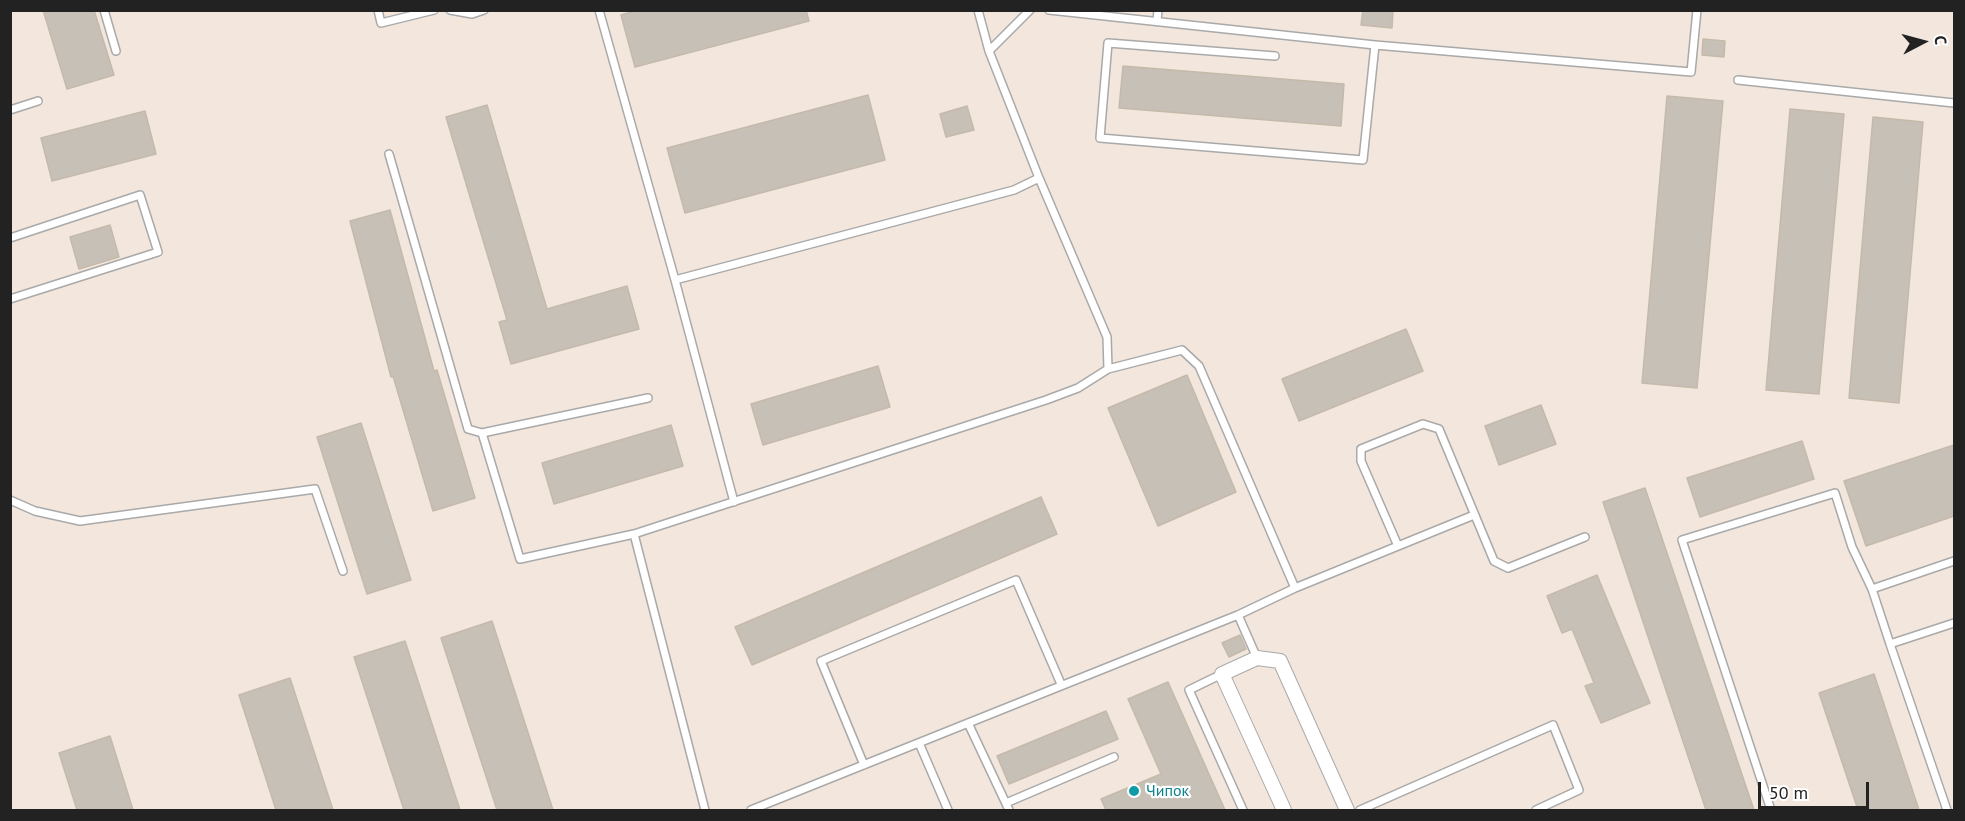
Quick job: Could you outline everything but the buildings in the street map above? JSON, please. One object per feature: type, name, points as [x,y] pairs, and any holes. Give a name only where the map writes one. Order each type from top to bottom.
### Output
[{"type":"street","points":[[1284,810],[1222,674],[1257,658],[1280,661],[1347,810]]},
{"type":"lane","points":[[104,10],[116,51]]},
{"type":"lane","points":[[378,10],[381,23],[434,10]]},
{"type":"lane","points":[[450,10],[472,14],[484,10]]},
{"type":"lane","points":[[598,10],[675,280],[734,502]]},
{"type":"lane","points":[[978,10],[989,51],[1039,178],[1107,338],[1108,369]]},
{"type":"lane","points":[[989,51],[1030,10]]},
{"type":"lane","points":[[1049,10],[1375,45],[1691,72],[1697,10]]},
{"type":"lane","points":[[1157,21],[1158,10]]},
{"type":"lane","points":[[1275,56],[1108,43],[1100,138],[1363,160],[1375,45]]},
{"type":"lane","points":[[1738,80],[1954,103]]},
{"type":"lane","points":[[10,110],[38,101]]},
{"type":"lane","points":[[389,154],[468,429],[482,433],[648,398]]},
{"type":"lane","points":[[675,280],[1014,190],[1039,178]]},
{"type":"lane","points":[[10,238],[140,195],[158,252],[10,299]]},
{"type":"lane","points":[[482,433],[520,559],[634,534],[1046,400],[1078,388],[1108,369],[1182,350],[1199,366],[1295,588]]},
{"type":"lane","points":[[1398,546],[1361,461],[1361,448],[1423,424],[1439,429],[1494,561],[1508,568],[1585,537]]},
{"type":"lane","points":[[10,500],[34,511],[80,521],[315,489],[343,571]]},
{"type":"lane","points":[[1771,810],[1682,540],[1834,493],[1852,547],[1872,589],[1947,810]]},
{"type":"lane","points":[[752,810],[1061,684],[1238,615],[1295,588],[1474,515]]},
{"type":"lane","points":[[634,534],[705,810]]},
{"type":"lane","points":[[1872,589],[1954,561]]},
{"type":"lane","points":[[864,765],[820,661],[1016,580],[1061,684]]},
{"type":"lane","points":[[1238,615],[1257,658]]},
{"type":"lane","points":[[1890,644],[1954,623]]},
{"type":"lane","points":[[1222,674],[1189,690],[1243,810]]},
{"type":"lane","points":[[968,723],[1009,810]]},
{"type":"lane","points":[[1360,810],[1553,725],[1579,790],[1536,810]]},
{"type":"lane","points":[[919,743],[948,810]]},
{"type":"lane","points":[[1006,803],[1114,757]]},
{"type":"shaded area","points":[[11,11],[1954,11],[1954,810],[11,810]]},
{"type":"place","name":"Чипок","points":[[1134,791]]}]
